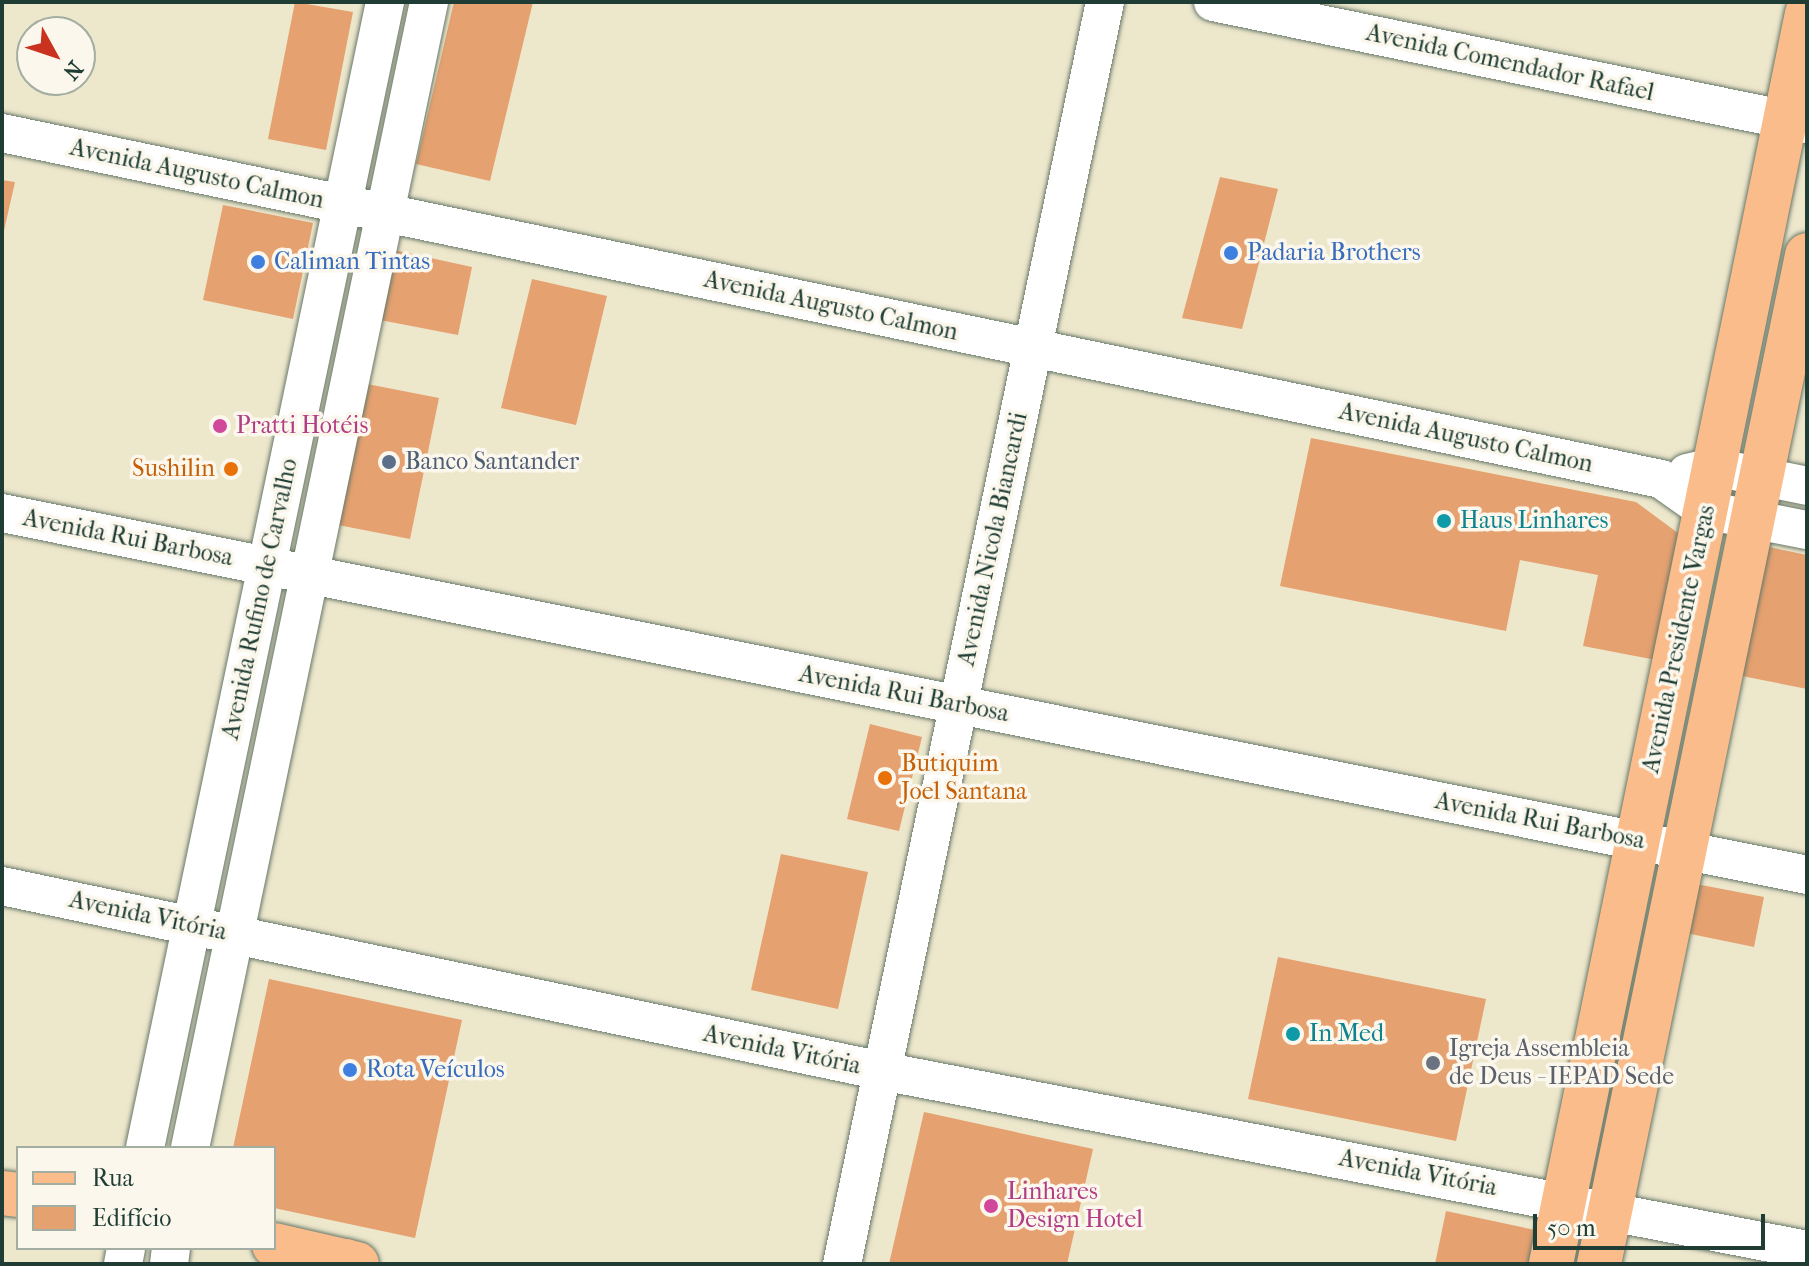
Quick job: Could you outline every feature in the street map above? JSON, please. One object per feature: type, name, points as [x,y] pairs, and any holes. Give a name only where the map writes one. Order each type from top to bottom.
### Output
[{"type":"main road","name":"Avenida Presidente Vargas","points":[[1551,1264],[1714,467],[1796,122],[1807,14]]},
{"type":"main road","name":"Avenida Presidente Vargas","points":[[1599,1264],[1807,255]]},
{"type":"main road","points":[[276,1245],[351,1263]]},
{"type":"street","name":"Avenida Rufino de Carvalho","points":[[145,1146],[385,2]]},
{"type":"street","name":"Avenida Rufino de Carvalho","points":[[190,1146],[429,2]]},
{"type":"street","name":"Avenida Nicola Biancardi","points":[[842,1264],[1105,2]]},
{"type":"street","name":"Avenida Comendador Rafael","points":[[1213,2],[1796,122]]},
{"type":"street","name":"Avenida Augusto Calmon","points":[[2,133],[1661,479],[1705,510],[1807,530]]},
{"type":"street","name":"Avenida Augusto Calmon","points":[[1661,479],[1714,467]]},
{"type":"street","points":[[1714,467],[1807,486]]},
{"type":"street","name":"Avenida Rui Barbosa","points":[[2,513],[1807,875]]},
{"type":"street","name":"Avenida Vitória","points":[[2,886],[882,1071],[1610,1210]]},
{"type":"street","points":[[1610,1210],[1807,1250]]},
{"type":"building","points":[[295,2],[353,12],[326,150],[268,139]]},
{"type":"building","points":[[454,2],[533,2],[490,181],[416,164]]},
{"type":"building","name":"Padaria Brothers","points":[[1220,177],[1278,189],[1242,329],[1182,318]]},
{"type":"building","points":[[2,180],[15,182],[3,235],[2,235]]},
{"type":"building","name":"Caliman Tintas","points":[[223,205],[313,223],[293,319],[203,300]]},
{"type":"building","points":[[394,250],[472,267],[458,335],[380,320]]},
{"type":"building","points":[[532,279],[607,296],[576,425],[501,408]]},
{"type":"building","name":"Banco Santander","points":[[367,384],[439,398],[410,539],[338,525]]},
{"type":"building","points":[[1311,438],[1636,502],[1682,536],[1656,660],[1583,646],[1598,575],[1520,560],[1506,631],[1280,586]]},
{"type":"building","points":[[1764,546],[1807,555],[1807,689],[1737,675]]},
{"type":"building","name":"Butiquim Joel Santana","points":[[870,724],[922,737],[899,831],[847,819]]},
{"type":"building","points":[[781,854],[868,872],[838,1009],[751,990]]},
{"type":"building","points":[[1696,884],[1764,897],[1754,947],[1686,933]]},
{"type":"building","points":[[1278,957],[1486,999],[1456,1141],[1248,1099]]},
{"type":"building","name":"Rota Veículos","points":[[269,979],[462,1020],[415,1238],[276,1208],[276,1146],[233,1146]]},
{"type":"building","name":"Linhares Design Hotel","points":[[924,1112],[1093,1149],[1067,1264],[889,1264]]},
{"type":"building","points":[[1446,1211],[1535,1230],[1528,1264],[1435,1264]]},
{"type":"place","name":"Padaria Brothers","points":[[1231,253]]},
{"type":"place","name":"Caliman Tintas","points":[[258,262]]},
{"type":"place","name":"Pratti Hotéis","points":[[220,426]]},
{"type":"place","name":"Banco Santander","points":[[389,462]]},
{"type":"place","name":"Sushilin","points":[[231,469]]},
{"type":"place","name":"Haus Linhares","points":[[1444,521]]},
{"type":"place","name":"Butiquim Joel Santana","points":[[885,778]]},
{"type":"place","name":"In Med","points":[[1293,1034]]},
{"type":"place","name":"Igreja Assembleia de Deus - IEPAD Sede","points":[[1433,1063]]},
{"type":"place","name":"Rota Veículos","points":[[350,1070]]},
{"type":"place","name":"Linhares Design Hotel","points":[[991,1206]]}]
